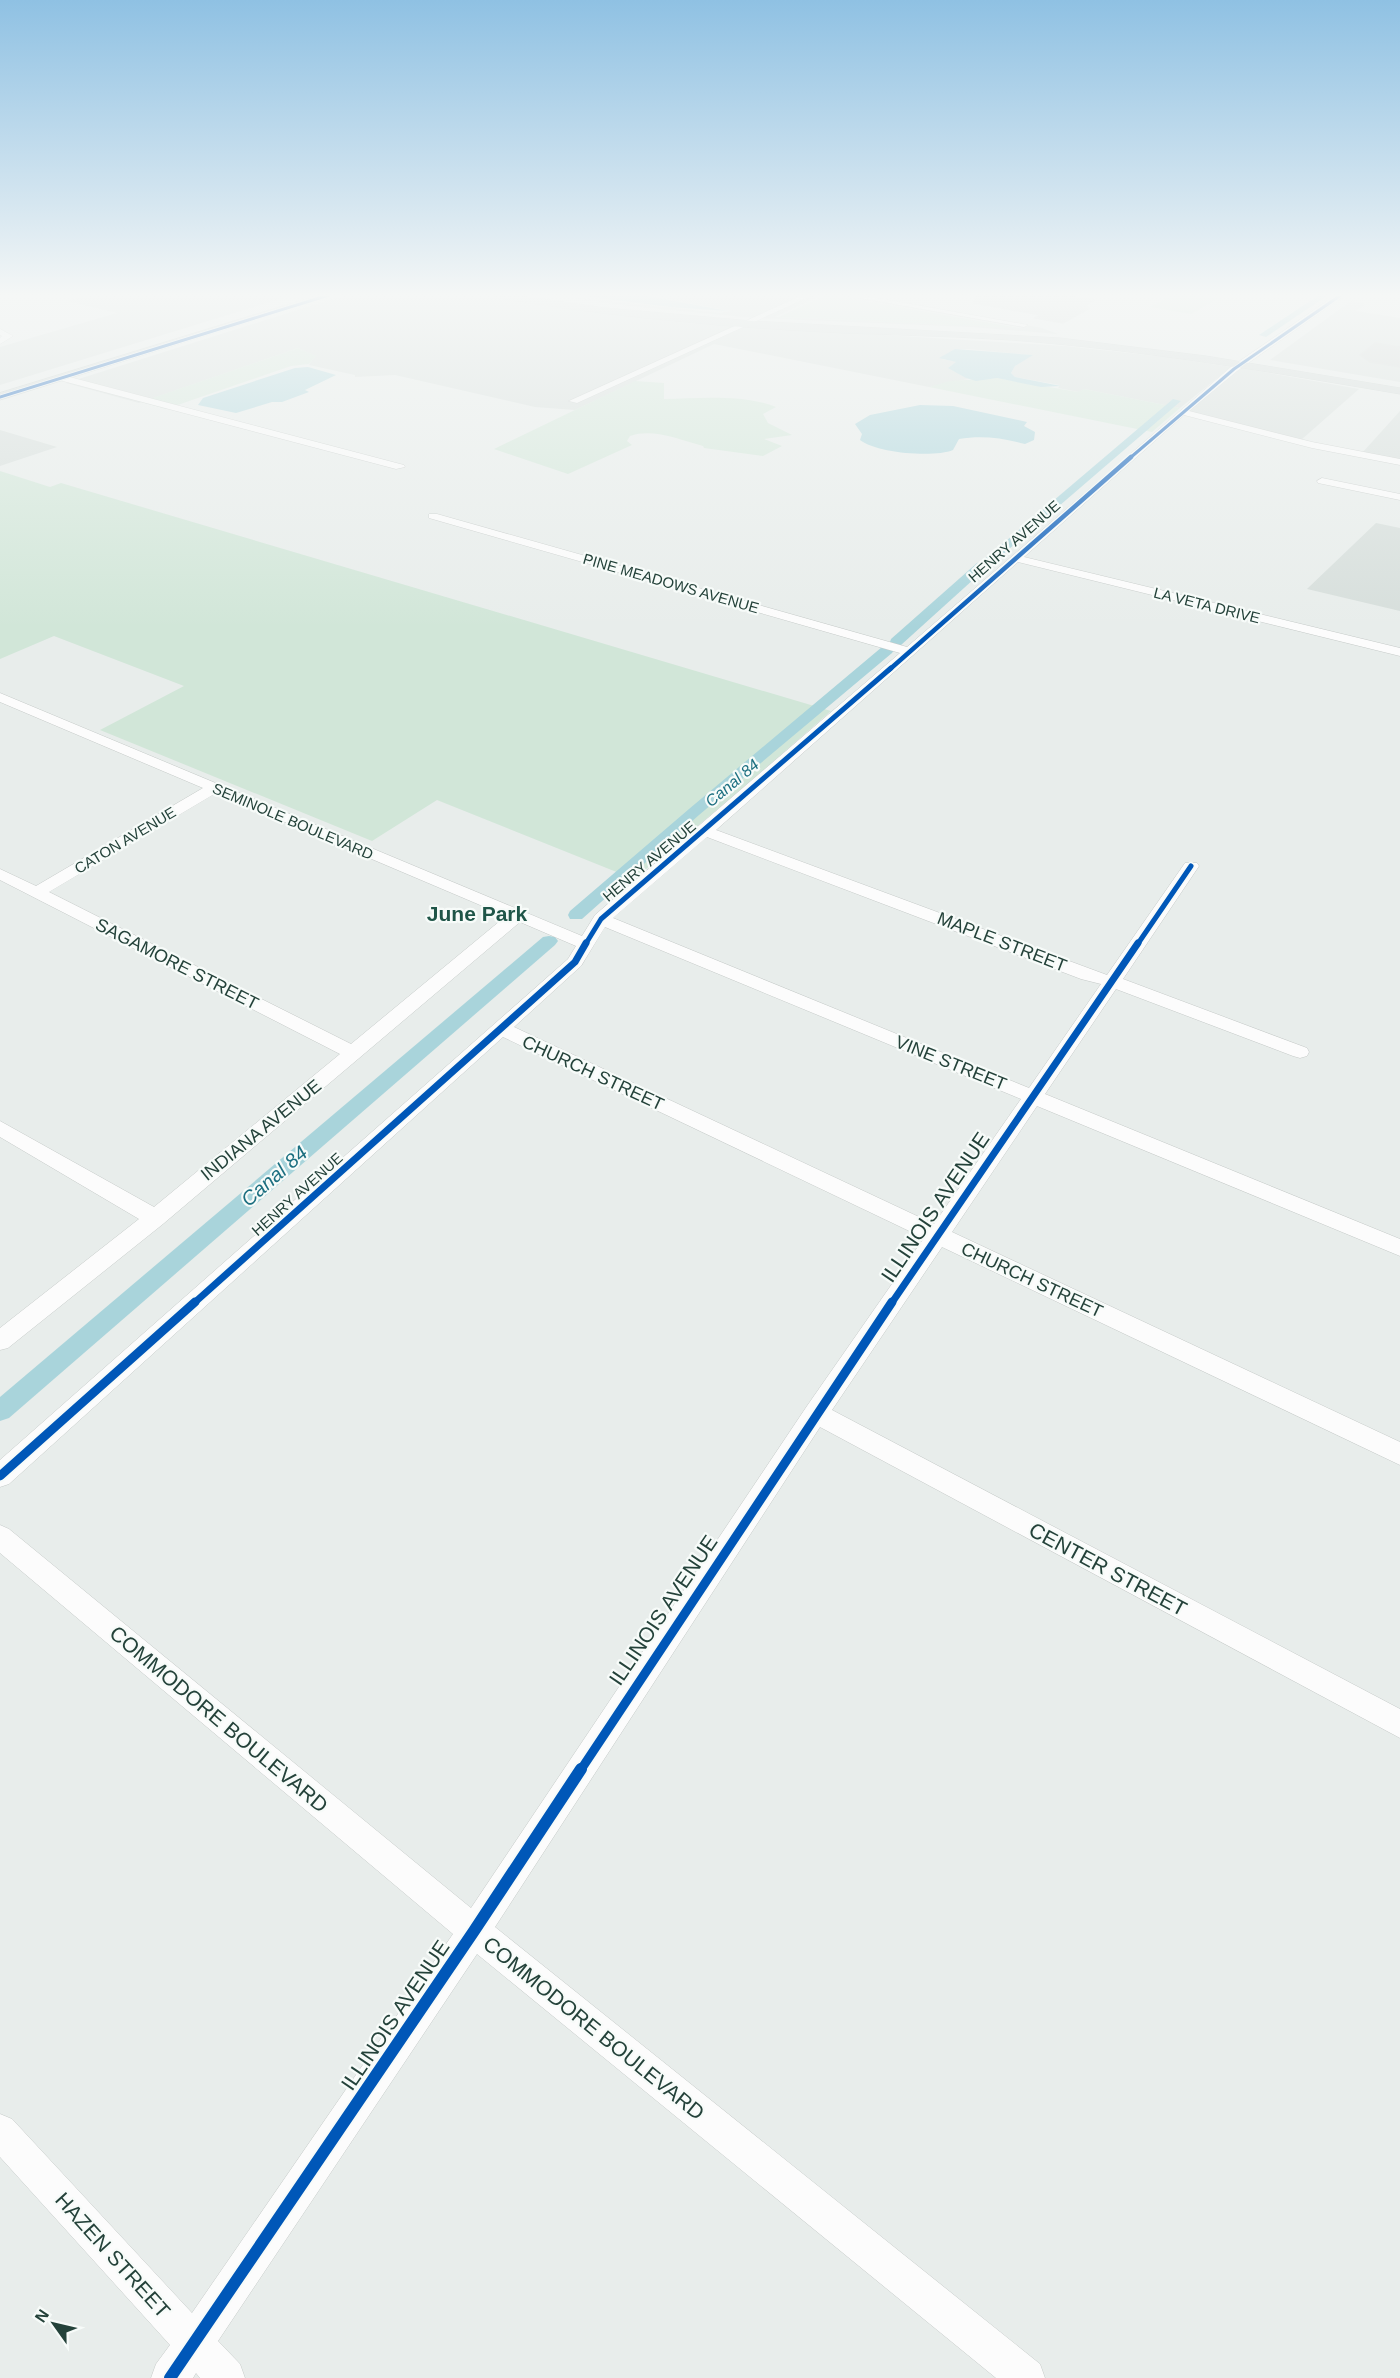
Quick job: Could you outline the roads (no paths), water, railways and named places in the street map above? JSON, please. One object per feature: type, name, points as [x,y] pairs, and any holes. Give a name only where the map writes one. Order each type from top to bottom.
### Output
[{"type":"street","points":[[168,406],[400,467]]},
{"type":"street","name":"HENRY AVENUE","points":[[0,1476],[575,962],[601,920],[1190,406]]},
{"type":"street","points":[[1182,412],[1312,445],[1400,462]]},
{"type":"street","points":[[1322,481],[1400,497]]},
{"type":"street","name":"PINE MEADOWS AVENUE","points":[[434,516],[908,651]]},
{"type":"street","name":"LA VETA DRIVE","points":[[1015,558],[1400,652]]},
{"type":"street","name":"SEMINOLE BOULEVARD","points":[[0,697],[586,944]]},
{"type":"street","name":"CATON AVENUE","points":[[37,892],[214,788]]},
{"type":"street","name":"MAPLE STREET","points":[[705,831],[1087,975],[1113,982],[1300,1052]]},
{"type":"street","name":"ILLINOIS AVENUE","points":[[170,2378],[474,1931],[816,1413],[1191,866]]},
{"type":"street","name":"SAGAMORE STREET","points":[[0,874],[354,1053]]},
{"type":"street","name":"INDIANA AVENUE","points":[[0,1341],[155,1218],[518,915]]},
{"type":"street","name":"VINE STREET","points":[[601,920],[1400,1248]]},
{"type":"street","name":"CHURCH STREET","points":[[501,1029],[1400,1454]]},
{"type":"street","points":[[0,1128],[155,1218]]},
{"type":"street","name":"CENTER STREET","points":[[816,1413],[1400,1724]]},
{"type":"street","name":"COMMODORE BOULEVARD","points":[[0,1537],[474,1931],[1026,2378]]},
{"type":"street","name":"HAZEN STREET","points":[[0,2131],[226,2378]]},
{"type":"water","points":[[203,406],[259,406],[236,413]]},
{"type":"water","points":[[915,406],[953,406],[1027,422],[1024,426],[1035,432],[1034,440],[1025,444],[976,437],[959,439],[953,450],[933,454],[891,451],[860,440],[862,434],[855,424],[870,415]]},
{"type":"waterway","name":"Canal 84","points":[[990,560],[1170,406]]},
{"type":"waterway","name":"Canal 84","points":[[896,642],[981,566]]},
{"type":"waterway","name":"Canal 84","points":[[576,915],[694,812],[887,650]]},
{"type":"waterway","name":"Canal 84","points":[[0,1411],[549,941]]},
{"type":"district","name":"June Park","points":[[477,913]]}]
